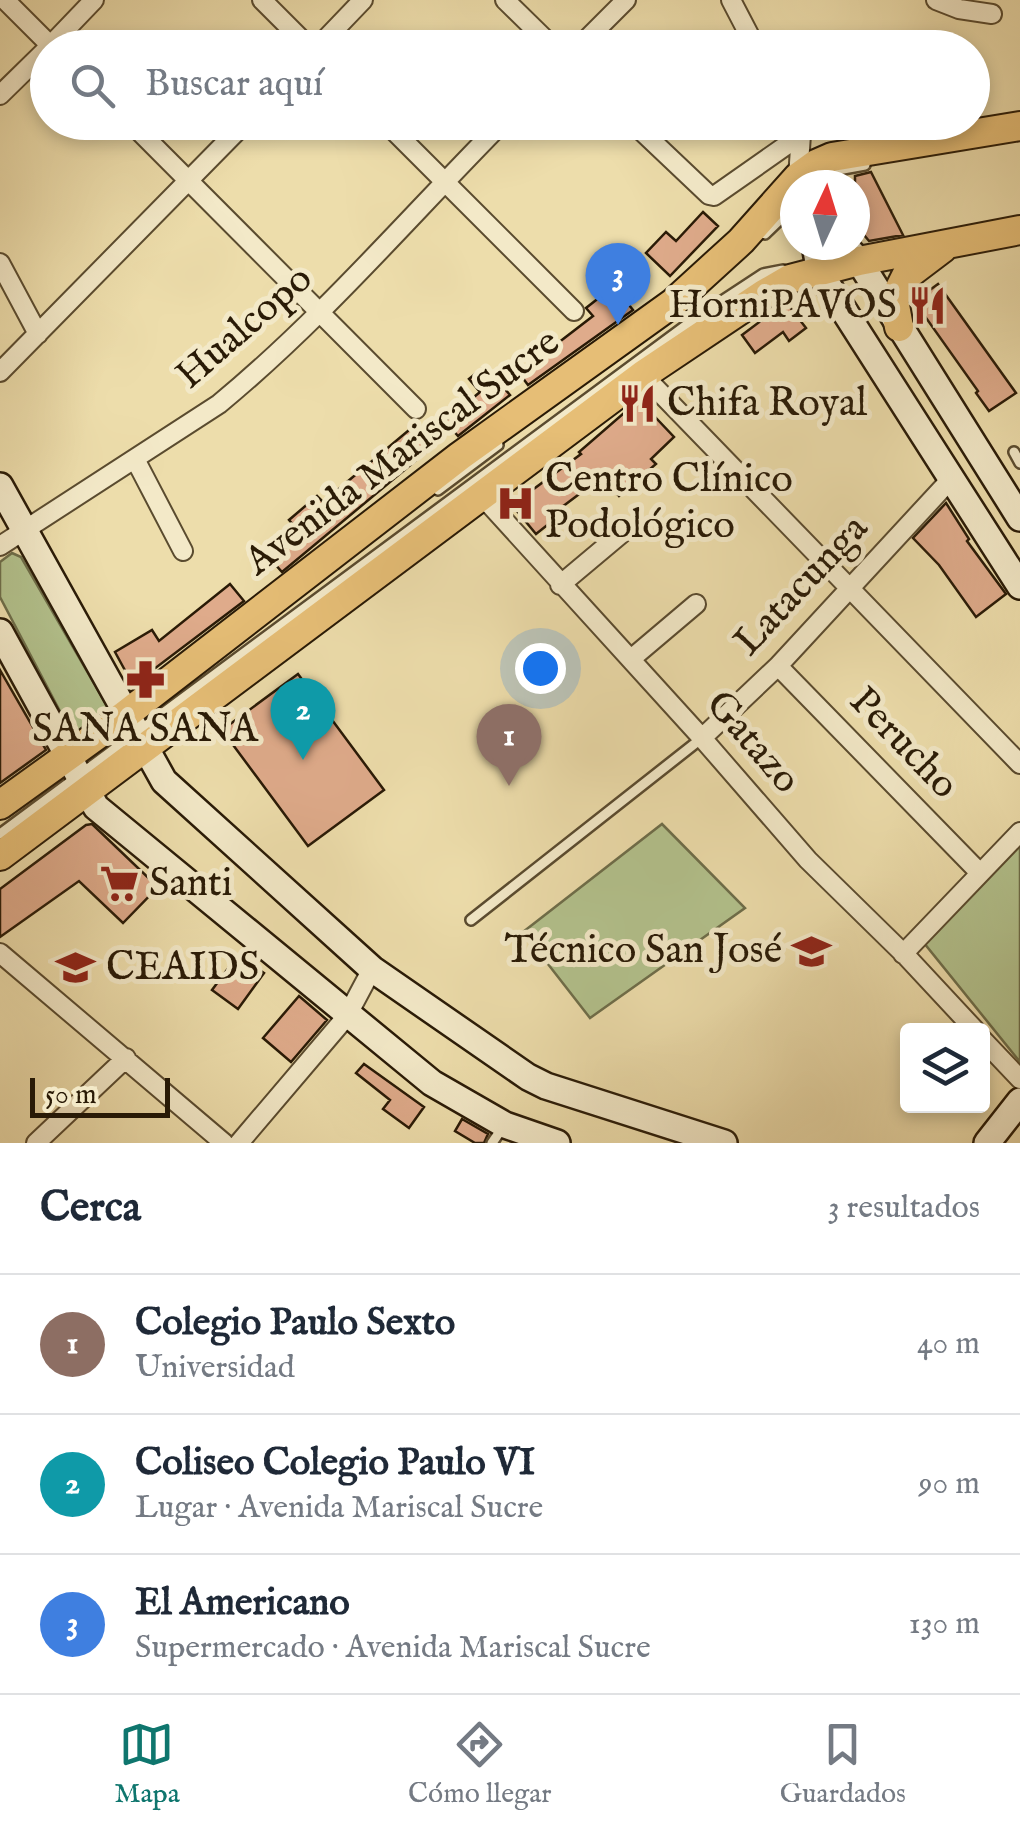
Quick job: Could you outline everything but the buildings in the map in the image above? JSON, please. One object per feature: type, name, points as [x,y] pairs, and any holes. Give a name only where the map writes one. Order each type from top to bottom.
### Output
[{"type":"main road","name":"Avenida Mariscal Sucre","points":[[990,131],[1020,126]]},
{"type":"main road","name":"Avenida Mariscal Sucre","points":[[812,170],[816,164],[832,157],[935,140]]},
{"type":"main road","name":"Avenida Mariscal Sucre","points":[[0,805],[76,772],[133,730],[460,456],[673,302],[780,207]]},
{"type":"main road","name":"Avenida Mariscal Sucre","points":[[870,251],[1020,230]]},
{"type":"main road","points":[[898,327],[894,300],[906,276],[953,242]]},
{"type":"main road","name":"Avenida Mariscal Sucre","points":[[0,856],[76,772],[133,730],[483,497],[643,375],[816,260]]},
{"type":"street","points":[[5,0],[34,30]]},
{"type":"street","points":[[66,30],[94,0]]},
{"type":"street","points":[[262,0],[294,30]]},
{"type":"street","points":[[332,30],[363,0]]},
{"type":"street","points":[[505,0],[536,30]]},
{"type":"street","points":[[596,30],[626,0]]},
{"type":"street","points":[[731,0],[747,30]]},
{"type":"street","points":[[936,0],[959,9],[992,14]]},
{"type":"street","points":[[0,96],[30,67]]},
{"type":"street","points":[[148,140],[416,409]]},
{"type":"street","points":[[0,372],[229,140]]},
{"type":"street","points":[[402,140],[574,312]]},
{"type":"street","name":"Hualcopo","points":[[0,546],[219,404],[320,312],[485,140]]},
{"type":"street","points":[[651,140],[714,196],[784,140]]},
{"type":"street","points":[[799,140],[801,170]]},
{"type":"street","points":[[818,260],[950,480],[1020,586]]},
{"type":"street","points":[[856,260],[1019,515]]},
{"type":"street","points":[[0,263],[38,334]]},
{"type":"street","points":[[643,375],[1020,764]]},
{"type":"street","points":[[135,459],[183,551]]},
{"type":"street","name":"Latacunga","points":[[702,738],[778,666],[950,480]]},
{"type":"street","points":[[0,486],[164,782],[372,970],[528,1076],[679,1136],[724,1143]]},
{"type":"street","name":"Gatazo","points":[[483,497],[808,860],[968,1023]]},
{"type":"street","points":[[560,585],[628,528]]},
{"type":"street","points":[[630,659],[696,604]]},
{"type":"street","points":[[0,632],[96,807],[347,1016],[499,1134],[557,1143]]},
{"type":"street","name":"Perucho","points":[[778,666],[978,872]]},
{"type":"street","points":[[903,954],[1020,832]]},
{"type":"street","points":[[0,953],[224,1143]]},
{"type":"street","points":[[239,1143],[347,1016],[372,970]]},
{"type":"street","points":[[990,1047],[1020,1079]]},
{"type":"street","points":[[36,1143],[126,1058]]},
{"type":"street","points":[[987,1143],[1020,1101]]},
{"type":"lane","points":[[948,150],[1020,136]]},
{"type":"lane","points":[[838,170],[871,164]]},
{"type":"lane","points":[[727,270],[780,212]]},
{"type":"lane","points":[[133,730],[696,318],[763,274],[814,260]]},
{"type":"lane","points":[[562,398],[716,280]]},
{"type":"lane","points":[[428,498],[502,443]]},
{"type":"lane","points":[[1014,452],[1020,463]]},
{"type":"lane","points":[[133,730],[364,545]]},
{"type":"lane","points":[[470,920],[702,738]]},
{"type":"lane","points":[[0,818],[76,772]]},
{"type":"lane","points":[[0,834],[76,772]]},
{"type":"green space","points":[[12,553],[21,557],[110,711],[73,736],[0,597],[0,562]]},
{"type":"green space","points":[[662,824],[745,908],[590,1018],[523,932]]},
{"type":"green space","points":[[1020,839],[1020,1062],[990,1023],[920,938]]},
{"type":"place","name":"HorniPAVOS","points":[[927,306]]},
{"type":"place","name":"El Americano","points":[[618,325]]},
{"type":"place","name":"Chifa Royal","points":[[637,404]]},
{"type":"place","name":"Centro Clínico Podológico","points":[[515,503]]},
{"type":"place","name":"SANA SANA","points":[[145,680]]},
{"type":"place","name":"Coliseo Colegio Paulo VI","points":[[303,760]]},
{"type":"place","name":"Colegio Paulo Sexto","points":[[509,786]]},
{"type":"place","name":"Santi","points":[[119,884]]},
{"type":"place","name":"Técnico San José","points":[[812,951]]},
{"type":"place","name":"CEAIDS","points":[[76,968]]}]
